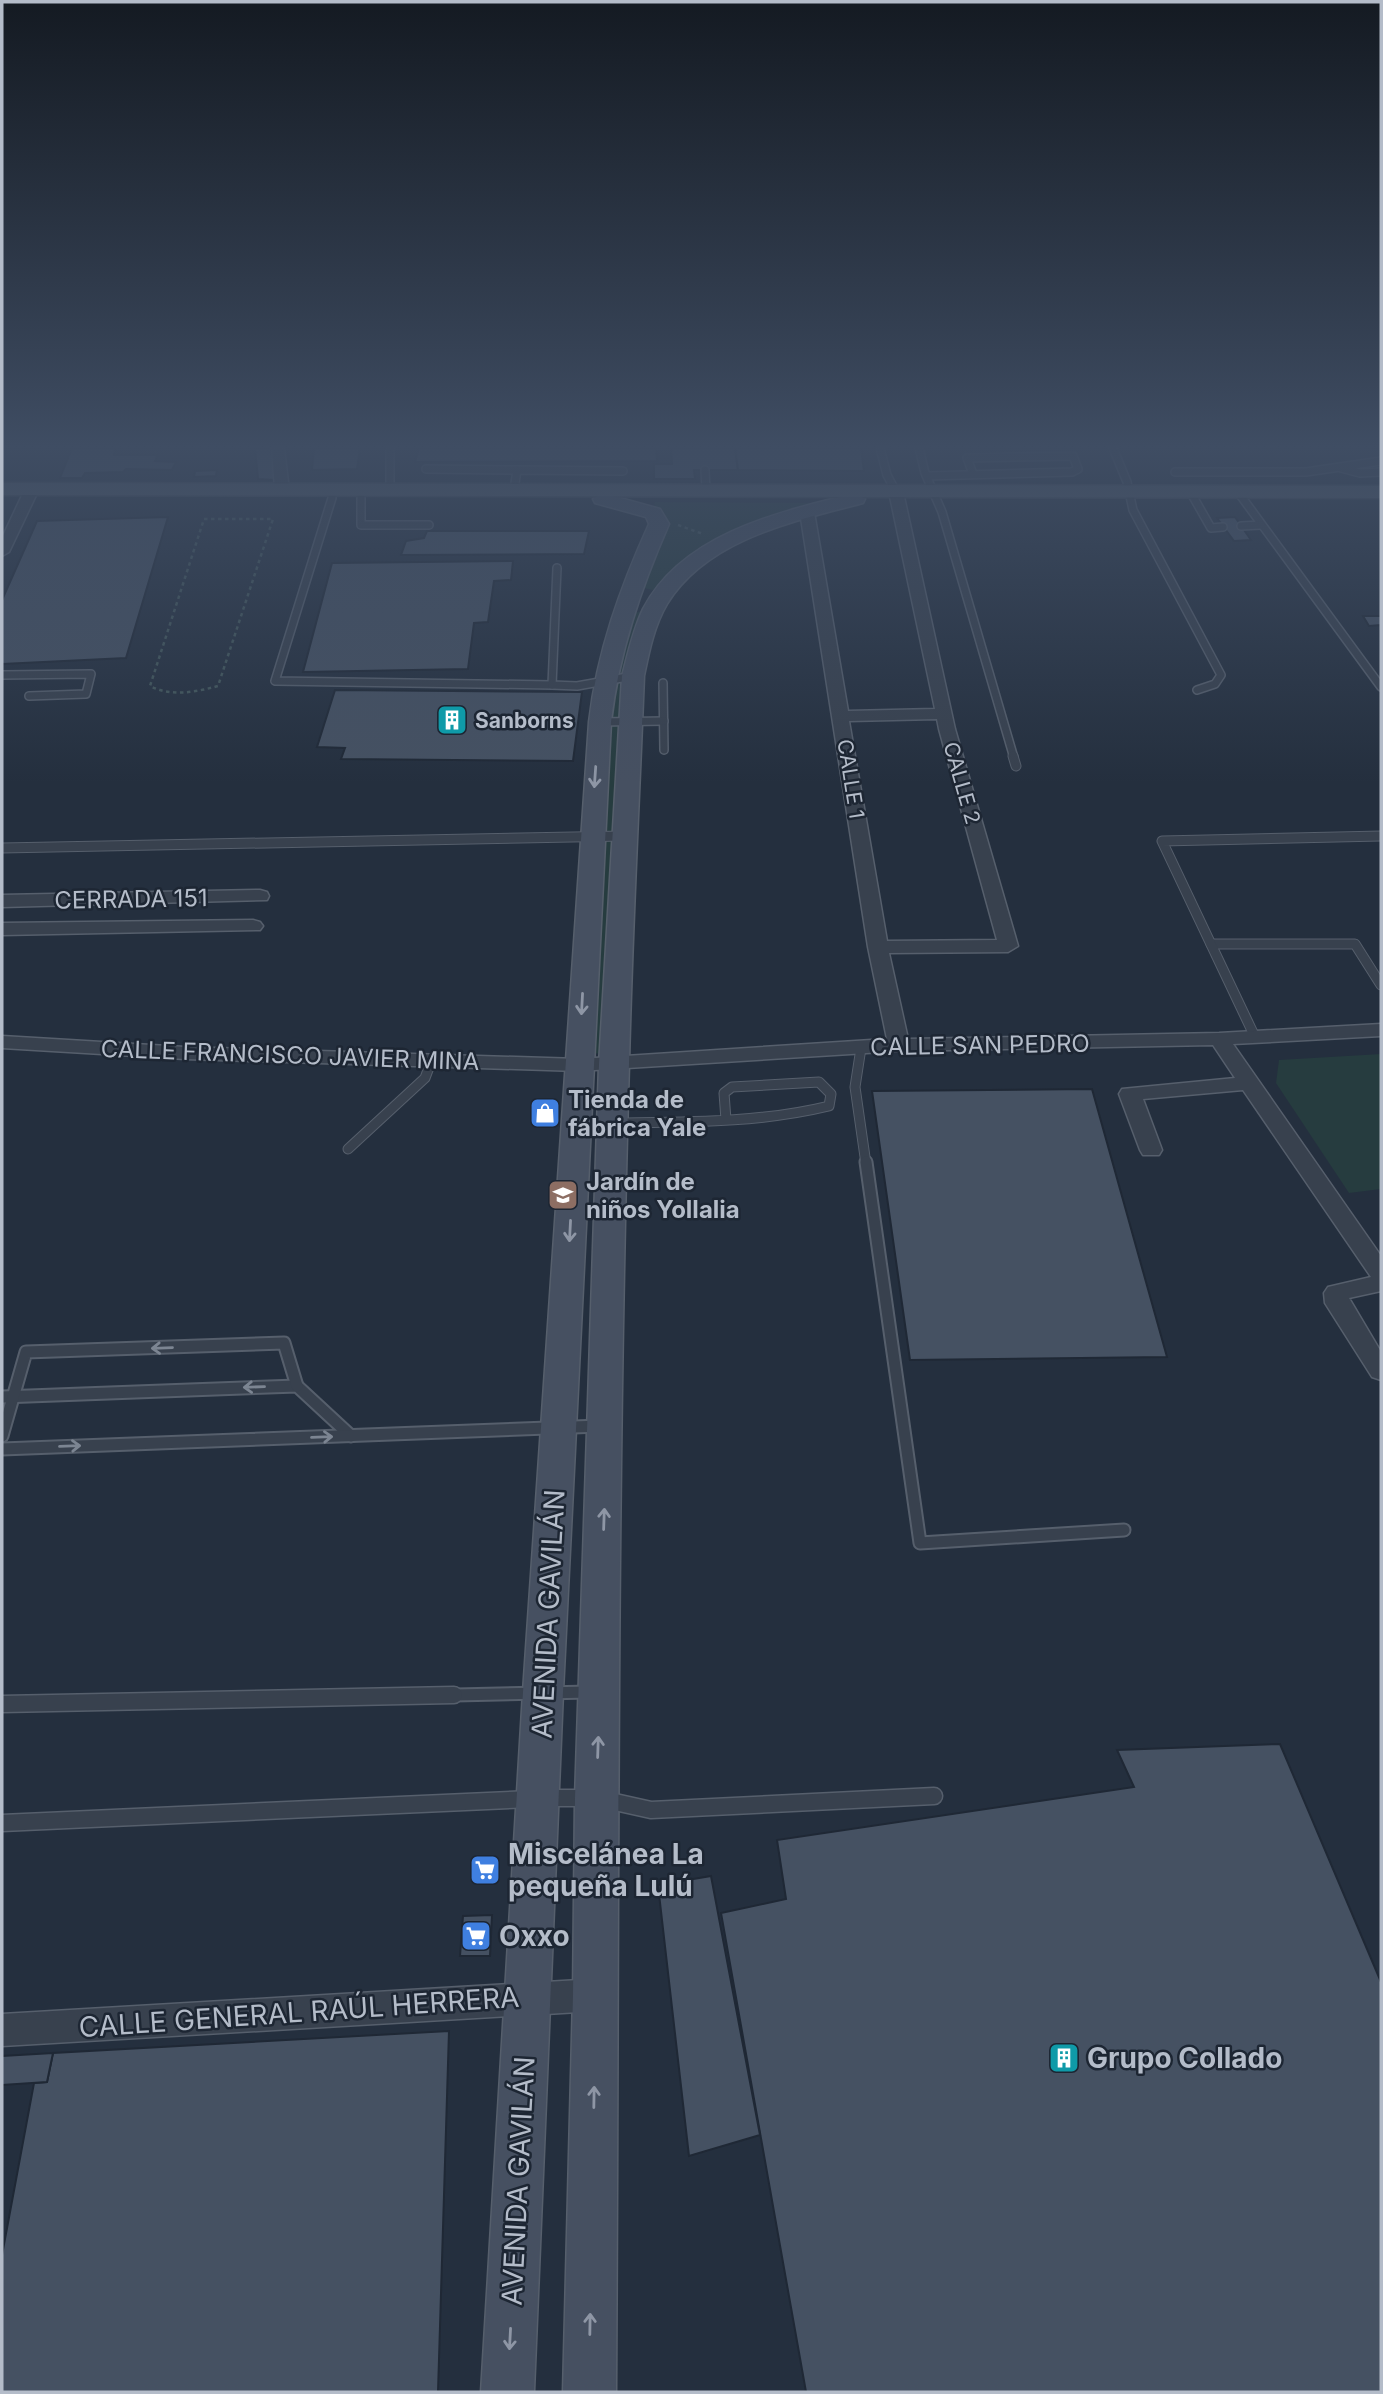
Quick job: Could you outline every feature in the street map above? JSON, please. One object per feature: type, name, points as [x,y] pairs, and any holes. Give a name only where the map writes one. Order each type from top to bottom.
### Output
[{"type":"main road","name":"AVENIDA GAVILÁN","points":[[507,2392],[579,1065],[608,836],[631,721],[630,665],[651,560]]},
{"type":"main road","name":"AVENIDA GAVILÁN","points":[[643,600],[699,560]]},
{"type":"main road","name":"AVENIDA GAVILÁN","points":[[589,2392],[596,1995],[596,1798],[614,1064],[608,836]]},
{"type":"street","name":"CALLE 1","points":[[823,560],[841,716],[878,947],[898,1045]]},
{"type":"street","name":"CALLE 2","points":[[878,947],[1008,946],[944,714],[911,560]]},
{"type":"street","points":[[841,716],[944,714]]},
{"type":"street","name":"CERRADA 151","points":[[2,901],[260,896]]},
{"type":"street","points":[[2,929],[253,926]]},
{"type":"street","name":"CALLE SAN PEDRO","points":[[579,1065],[898,1045],[1219,1039],[1381,1030]]},
{"type":"street","points":[[1219,1039],[1381,1273]]},
{"type":"street","name":"CALLE FRANCISCO JAVIER MINA","points":[[2,1042],[185,1053],[579,1065]]},
{"type":"street","points":[[1151,1150],[1130,1094],[1248,1083]]},
{"type":"street","points":[[1381,1283],[1336,1293],[1337,1303],[1381,1371]]},
{"type":"street","name":"CALLE GENERAL RAÚL HERRERA","points":[[2,2030],[596,1995]]},
{"type":"lane","points":[[313,560],[275,681],[577,686],[630,665],[631,721],[664,750]]},
{"type":"lane","points":[[956,560],[1016,766]]},
{"type":"lane","points":[[1160,560],[1221,675],[1215,684],[1197,690]]},
{"type":"lane","points":[[1287,560],[1381,687]]},
{"type":"lane","points":[[552,685],[556,568]]},
{"type":"lane","points":[[2,676],[91,674],[86,694],[29,696]]},
{"type":"lane","points":[[2,848],[608,836]]},
{"type":"lane","points":[[1255,1037],[1163,841],[1381,836]]},
{"type":"lane","points":[[1211,944],[1355,944],[1381,985]]},
{"type":"lane","points":[[861,1048],[855,1087],[920,1543],[1124,1530]]},
{"type":"lane","points":[[348,1149],[425,1078],[431,1062]]},
{"type":"lane","points":[[613,1123],[766,1119],[801,1115],[829,1106],[831,1094],[819,1082],[732,1087],[724,1093],[726,1120]]},
{"type":"lane","points":[[2,1436],[7,1397],[26,1352],[284,1343],[298,1386],[351,1436]]},
{"type":"lane","points":[[7,1397],[298,1386]]},
{"type":"lane","points":[[2,1449],[607,1426]]},
{"type":"lane","points":[[2,1704],[600,1692]]},
{"type":"lane","points":[[2,1823],[471,1804],[538,1798],[596,1798],[651,1810],[934,1796]]},
{"type":"path","points":[[191,560],[150,686],[156,691],[203,691],[218,686],[260,560]]},
{"type":"green space","points":[[645,560],[706,560],[657,591],[640,587]]},
{"type":"green space","points":[[644,612],[603,1053],[591,1054],[615,682],[635,613]]},
{"type":"green space","points":[[1381,1054],[1381,1189],[1349,1193],[1276,1083],[1279,1060]]},
{"type":"building","points":[[20,560],[155,560],[126,658],[2,664],[2,600]]},
{"type":"building","points":[[513,561],[511,580],[494,581],[488,622],[474,623],[468,669],[303,672],[332,563]]},
{"type":"building","points":[[1363,616],[1381,616],[1381,625],[1369,626]]},
{"type":"building","name":"Sanborns","points":[[335,690],[582,692],[573,761],[341,759],[345,748],[317,747]]},
{"type":"building","points":[[1092,1089],[1167,1357],[910,1360],[872,1091]]},
{"type":"building","name":"Grupo Collado","points":[[1280,1744],[1381,1982],[1381,2392],[806,2392],[721,1913],[786,1899],[777,1840],[1134,1787],[1117,1750]]},
{"type":"building","points":[[711,1876],[760,2135],[689,2156],[658,1885]]},
{"type":"building","name":"Oxxo","points":[[492,1915],[490,1956],[460,1956],[463,1916]]},
{"type":"building","points":[[449,2031],[438,2392],[2,2392],[2,2255],[34,2083],[47,2082],[53,2053]]},
{"type":"building","points":[[53,2053],[47,2082],[2,2085],[2,2056]]},
{"type":"place","name":"Sanborns","points":[[452,720]]},
{"type":"place","name":"Tienda de fábrica Yale","points":[[545,1113]]},
{"type":"place","name":"Jardín de niños Yollalia","points":[[563,1195]]},
{"type":"place","name":"Miscelánea La pequeña Lulú","points":[[485,1870]]},
{"type":"place","name":"Oxxo","points":[[476,1936]]},
{"type":"place","name":"Grupo Collado","points":[[1064,2058]]}]
